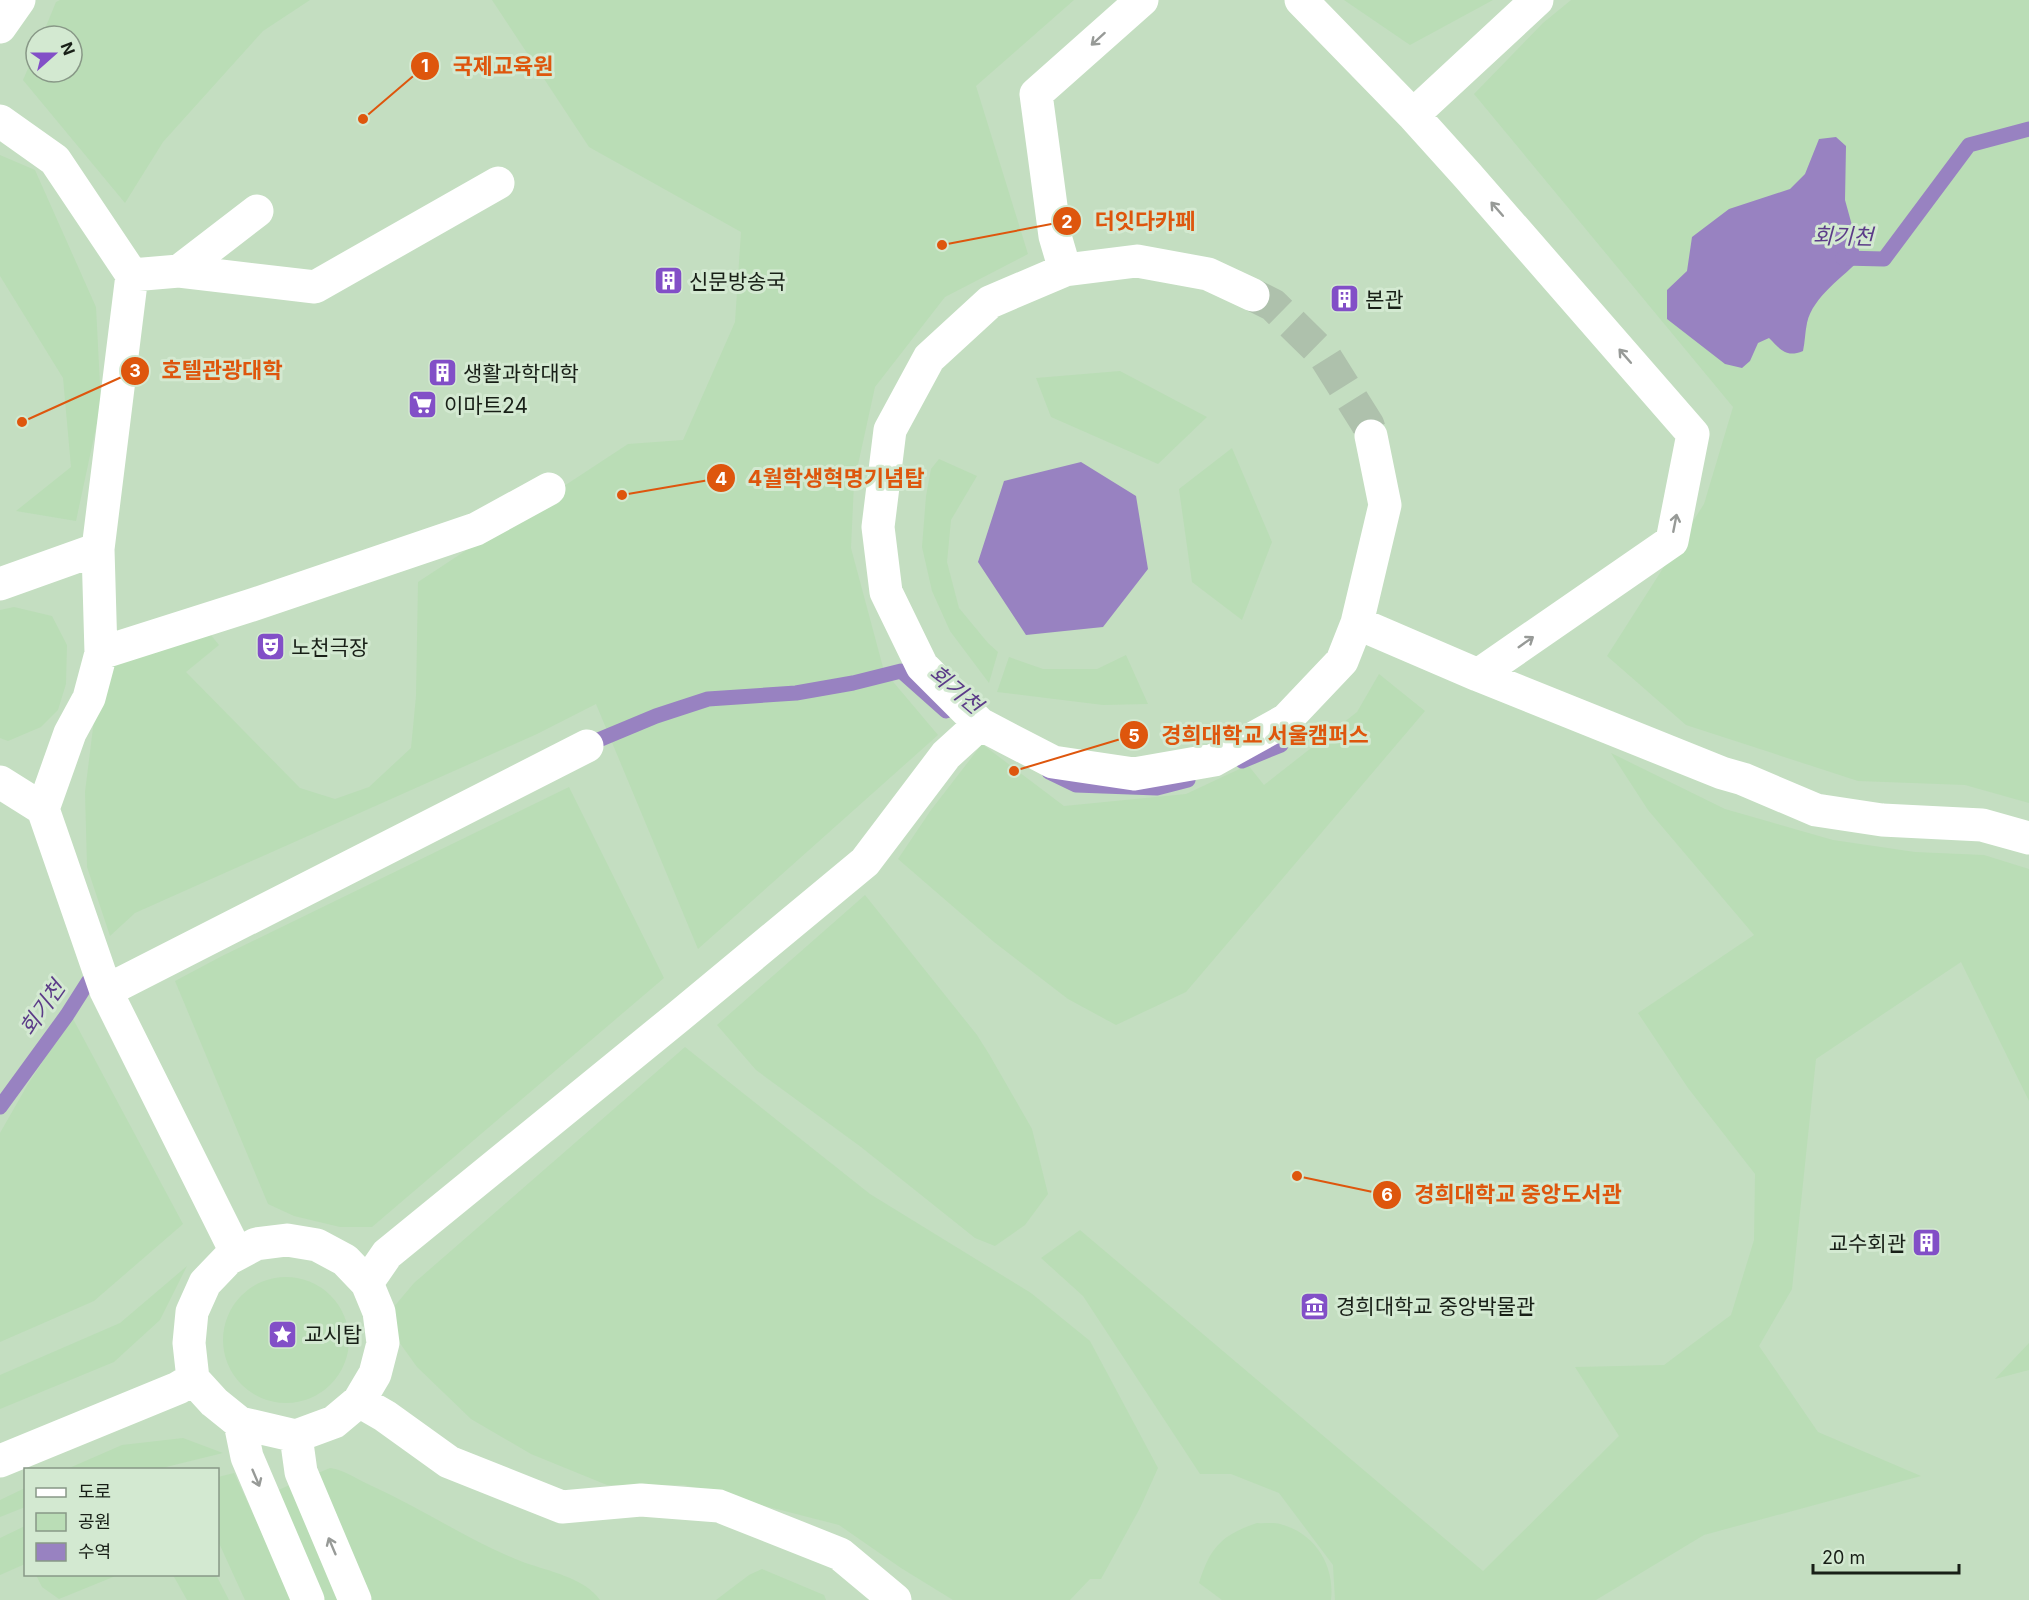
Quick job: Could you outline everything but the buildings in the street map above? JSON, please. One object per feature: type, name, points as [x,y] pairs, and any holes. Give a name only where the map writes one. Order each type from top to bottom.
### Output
[{"type":"lane","points":[[0,27],[20,0]]},
{"type":"lane","points":[[1065,270],[1055,236],[1036,94],[1142,0]]},
{"type":"lane","points":[[1301,0],[1476,185],[1693,434],[1672,541],[1478,675]]},
{"type":"lane","points":[[1413,116],[1537,0]]},
{"type":"lane","points":[[0,121],[56,160],[132,275],[98,549],[101,653],[89,698],[70,733],[43,809],[105,989],[237,1254]]},
{"type":"lane","points":[[132,275],[179,271],[315,287],[498,183]]},
{"type":"lane","points":[[179,271],[257,211]]},
{"type":"lane","points":[[1253,295],[1208,274],[1137,261],[1065,270],[990,303],[929,358],[890,430],[878,527],[886,592],[922,666],[978,726],[1053,762],[1134,774],[1214,760],[1286,720],[1342,661],[1357,622],[1385,505],[1371,436]]},
{"type":"lane","points":[[101,653],[252,605],[476,529],[549,489]]},
{"type":"lane","points":[[0,584],[98,549]]},
{"type":"lane","points":[[1357,622],[1478,675],[1816,810],[1882,820],[1982,825],[2029,838]]},
{"type":"lane","points":[[366,1283],[387,1254],[865,861],[946,755],[978,726]]},
{"type":"lane","points":[[105,989],[586,746]]},
{"type":"lane","points":[[0,783],[43,809]]},
{"type":"lane","points":[[287,1240],[317,1245],[345,1260],[366,1283],[379,1312],[383,1343],[375,1374],[359,1401],[334,1422],[296,1436],[240,1423],[214,1402],[193,1379],[189,1343],[192,1312],[206,1282],[228,1259],[237,1254],[255,1244],[287,1240]]},
{"type":"lane","points":[[0,1461],[178,1388],[193,1379]]},
{"type":"lane","points":[[359,1401],[385,1416],[449,1462],[562,1507],[641,1500],[719,1506],[840,1554],[895,1600]]},
{"type":"lane","points":[[240,1423],[247,1457],[308,1600]]},
{"type":"lane","points":[[296,1436],[300,1472],[355,1600]]},
{"type":"shaded area","points":[[0,0],[2029,0],[2029,1600],[0,1600]]},
{"type":"green space","points":[[60,0],[310,0],[263,31],[163,142],[125,203],[26,84],[84,84],[84,24],[47,24],[56,2]]},
{"type":"green space","points":[[492,0],[1074,0],[976,86],[1028,254],[945,297],[875,387],[854,483],[851,548],[884,671],[938,735],[698,949],[596,704],[537,734],[135,913],[110,936],[87,867],[85,792],[95,712],[112,664],[206,629],[219,645],[186,672],[300,788],[335,799],[369,787],[411,748],[416,696],[418,582],[628,444],[683,440],[735,322],[741,232],[589,147]]},
{"type":"green space","points":[[1344,0],[1493,0],[1410,45]]},
{"type":"green space","points":[[1571,0],[2029,0],[2029,803],[1965,785],[1858,781],[1686,725],[1607,656],[1704,504],[1733,407],[1474,94],[1543,23]]},
{"type":"green space","points":[[0,155],[35,170],[96,307],[101,404],[76,521],[16,511],[71,467],[63,378],[0,276]]},
{"type":"green space","points":[[1120,371],[1207,417],[1158,464],[1051,417],[1036,378]]},
{"type":"green space","points":[[1232,448],[1272,542],[1242,620],[1192,582],[1179,489]]},
{"type":"green space","points":[[939,459],[977,476],[951,520],[947,562],[959,608],[998,652],[989,683],[950,631],[932,591],[922,547],[926,496],[931,469]]},
{"type":"green space","points":[[14,607],[52,616],[67,645],[66,684],[58,710],[41,727],[8,741],[0,738],[0,610]]},
{"type":"green space","points":[[1126,655],[1148,704],[1103,705],[997,692],[1009,657],[1043,669],[1097,669]]},
{"type":"green space","points":[[1379,674],[1425,711],[1186,992],[1116,1025],[1068,999],[994,942],[898,859],[931,810],[982,744],[1064,806],[1186,794],[1248,765],[1264,785],[1357,712]]},
{"type":"green space","points":[[1611,753],[1725,809],[1833,840],[1915,852],[1984,855],[2029,869],[2029,1101],[1961,962],[1816,1059],[1792,1289],[1759,1346],[1818,1432],[1921,1476],[1704,1535],[1596,1600],[1335,1600],[1333,1565],[1279,1493],[1231,1474],[1200,1474],[1083,1296],[1041,1258],[1080,1230],[1483,1571],[1619,1436],[1575,1367],[1664,1365],[1731,1315],[1754,1240],[1755,1174],[1688,1088],[1638,1013],[1754,935],[1648,810]]},
{"type":"green space","points":[[569,787],[664,978],[372,1227],[340,1227],[294,1216],[268,1204],[175,981]]},
{"type":"green space","points":[[865,895],[977,1035],[1032,1129],[1048,1194],[1025,1225],[995,1246],[975,1238],[861,1147],[756,1070],[717,1025]]},
{"type":"green space","points":[[72,1017],[183,1224],[94,1301],[0,1342],[0,1133],[28,1084]]},
{"type":"green space","points":[[685,1047],[870,1194],[1031,1293],[1090,1341],[1158,1468],[1140,1508],[1101,1579],[1090,1579],[1070,1600],[953,1600],[901,1568],[839,1525],[684,1485],[607,1485],[531,1454],[471,1419],[417,1367],[394,1335],[392,1309],[414,1283]]},
{"type":"green space","points":[[187,1266],[160,1320],[114,1362],[0,1409],[0,1375],[120,1323]]},
{"type":"green space","points":[[286,1277],[310,1282],[330,1296],[344,1316],[349,1340],[344,1364],[330,1384],[310,1398],[286,1403],[262,1398],[242,1384],[228,1364],[223,1340],[228,1316],[242,1296],[262,1282]]},
{"type":"green space","points":[[2029,1343],[2029,1370],[1995,1379]]},
{"type":"green space","points":[[183,1438],[223,1453],[162,1468],[69,1468],[122,1445]]},
{"type":"green space","points":[[330,1468],[346,1473],[391,1495],[504,1554],[576,1581],[593,1592],[600,1600],[366,1600],[311,1476]]},
{"type":"green space","points":[[234,1473],[293,1600],[245,1600],[219,1543],[219,1477]]},
{"type":"green space","points":[[294,1483],[346,1600],[322,1600],[274,1492]]},
{"type":"green space","points":[[24,1488],[24,1507],[0,1517],[0,1500]]},
{"type":"green space","points":[[1257,1523],[1274,1523],[1292,1528],[1313,1543],[1326,1563],[1330,1575],[1331,1600],[1222,1600],[1199,1583],[1208,1561],[1219,1544],[1234,1533]]},
{"type":"green space","points":[[24,1526],[24,1564],[0,1575],[0,1538]]},
{"type":"green space","points":[[762,1569],[824,1595],[826,1600],[716,1600],[749,1575]]},
{"type":"green space","points":[[36,1576],[116,1576],[59,1599],[42,1587]]},
{"type":"green space","points":[[174,1576],[217,1576],[229,1600],[187,1600]]},
{"type":"water","points":[[1836,137],[1846,146],[1845,200],[1861,258],[1822,296],[1810,313],[1803,351],[1788,353],[1769,338],[1758,343],[1750,361],[1742,368],[1725,364],[1667,319],[1667,290],[1687,271],[1692,237],[1729,209],[1790,189],[1805,174],[1819,139]]},
{"type":"water","points":[[1081,462],[1136,496],[1148,569],[1103,627],[1026,635],[978,562],[1004,481]]},
{"type":"waterway","name":"회기천","points":[[1843,258],[1884,259],[1969,145],[2029,129]]},
{"type":"waterway","name":"회기천","points":[[596,741],[656,716],[708,699],[796,693],[853,683],[901,671],[946,711]]},
{"type":"waterway","name":"회기천","points":[[1242,761],[1281,745]]},
{"type":"waterway","name":"회기천","points":[[1049,772],[1076,785],[1157,788],[1188,780]]},
{"type":"waterway","name":"회기천","points":[[0,1107],[67,1015],[88,982],[101,974]]},
{"type":"tunnel","points":[[1253,295],[1273,305],[1324,355],[1368,425],[1371,436]]},
{"type":"place","name":"국제교육원","points":[[363,119]]},
{"type":"place","name":"더잇다카페","points":[[942,245]]},
{"type":"place","name":"신문방송국","points":[[668,281]]},
{"type":"place","name":"본관","points":[[1344,299]]},
{"type":"place","name":"생활과학대학","points":[[442,373]]},
{"type":"place","name":"이마트24","points":[[423,405]]},
{"type":"place","name":"호텔관광대학","points":[[22,422]]},
{"type":"place","name":"4월학생혁명기념탑","points":[[622,495]]},
{"type":"place","name":"노천극장","points":[[270,647]]},
{"type":"place","name":"경희대학교 서울캠퍼스","points":[[1014,771]]},
{"type":"place","name":"경희대학교 중앙도서관","points":[[1297,1176]]},
{"type":"place","name":"교수회관","points":[[1927,1243]]},
{"type":"place","name":"경희대학교 중앙박물관","points":[[1315,1306]]},
{"type":"place","name":"교시탑","points":[[283,1334]]}]
